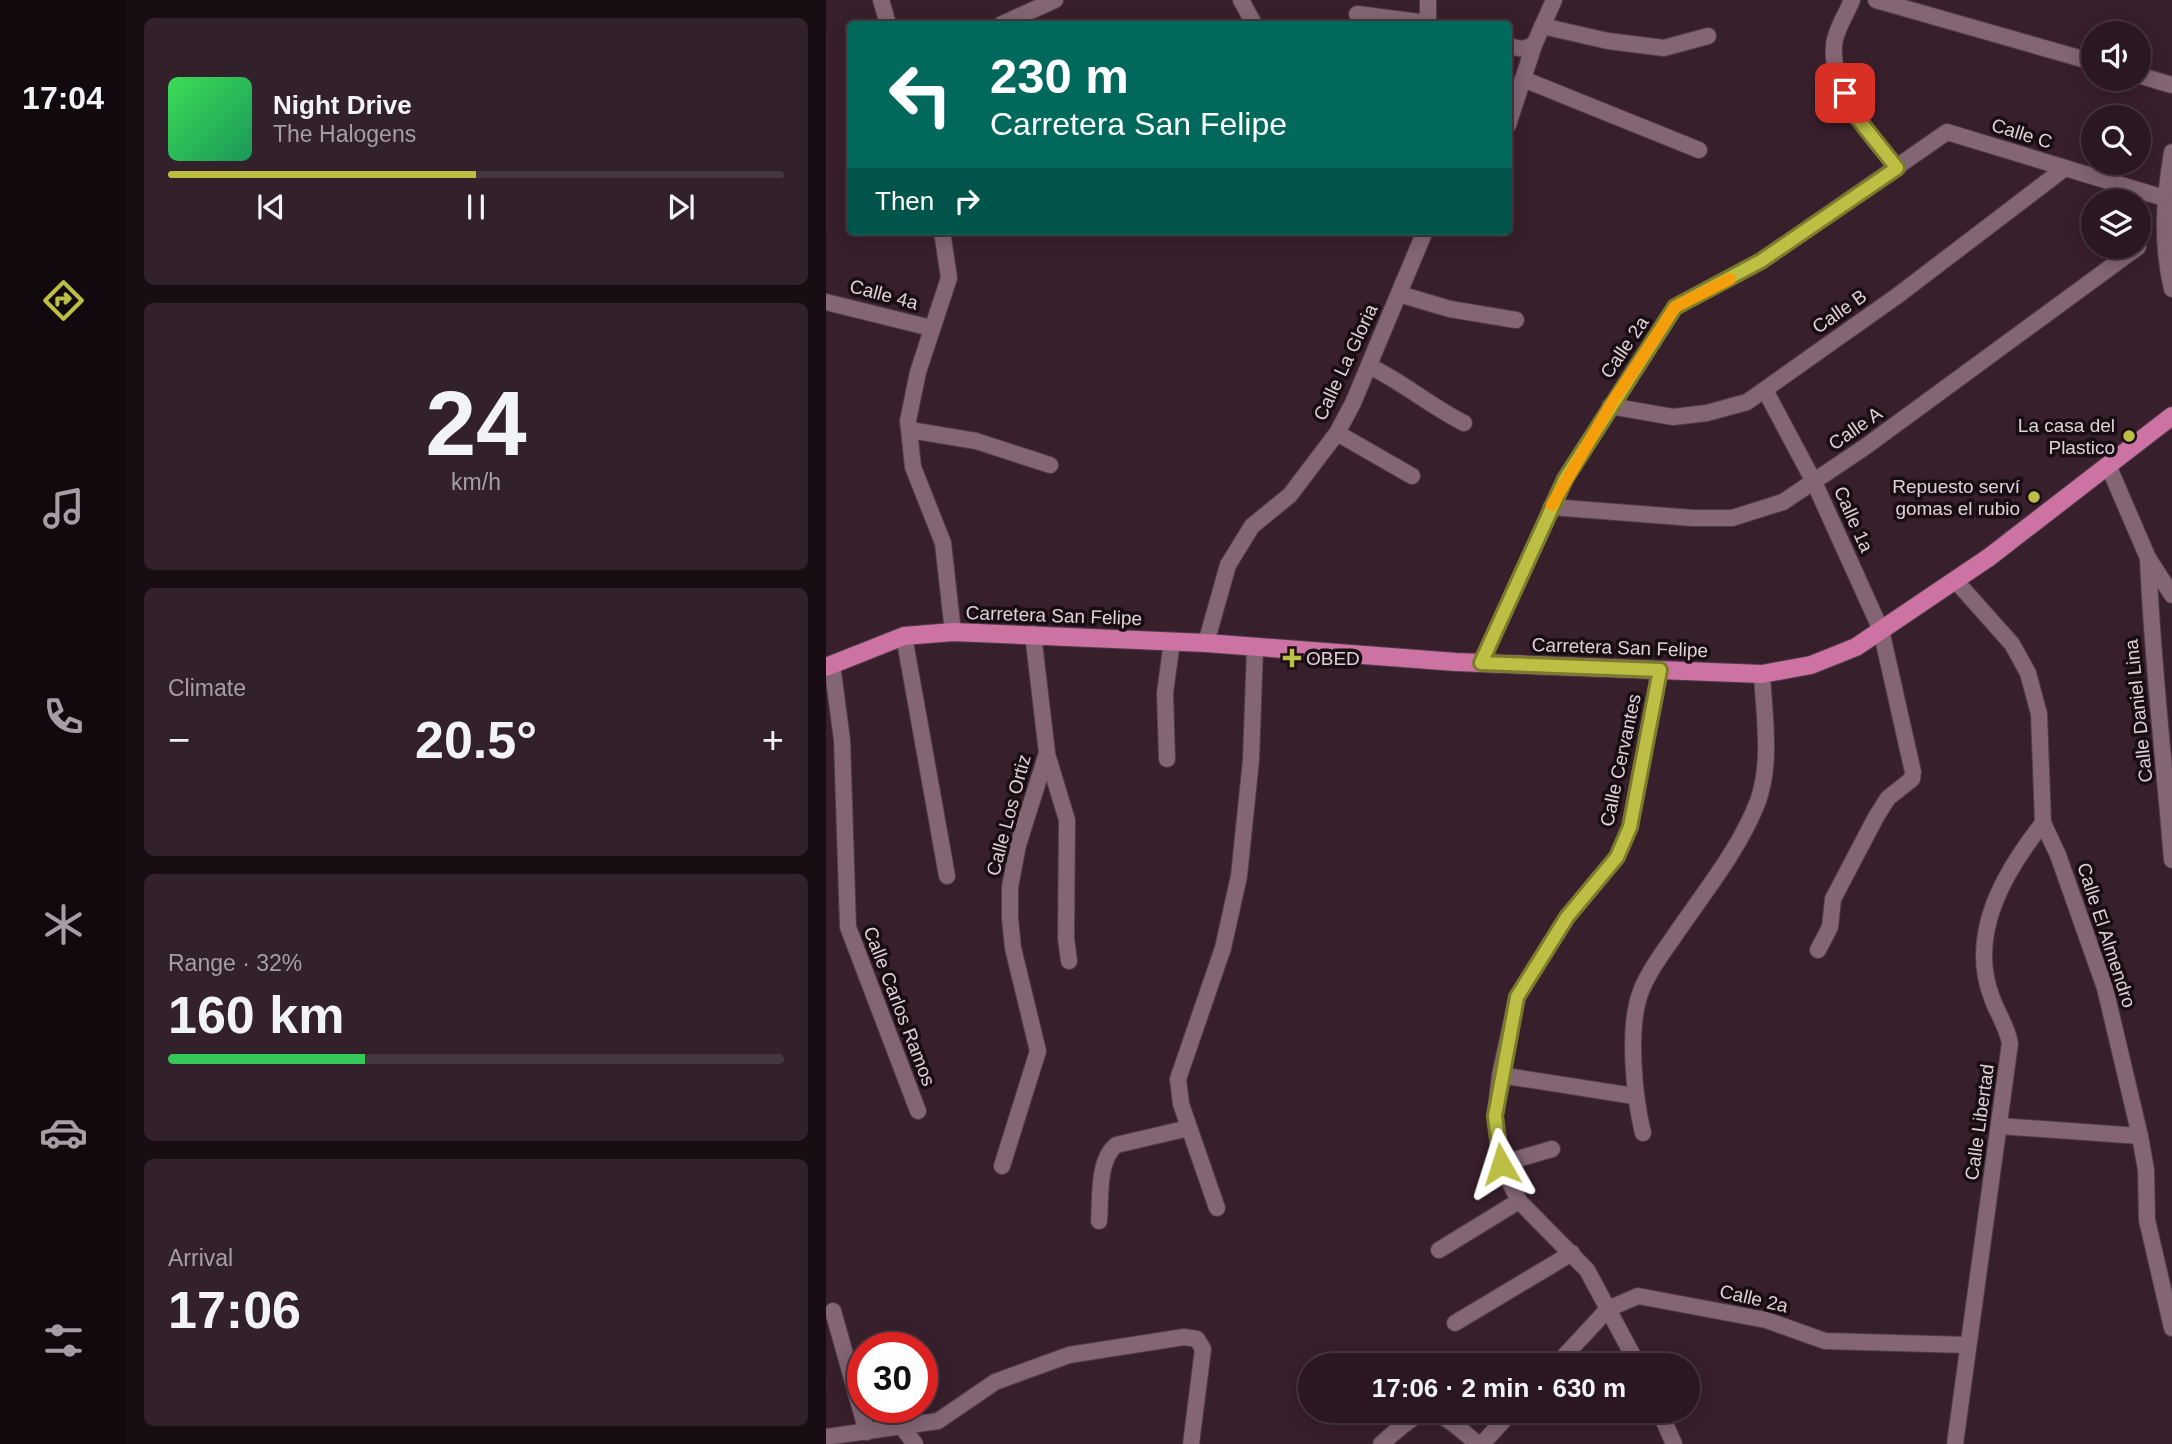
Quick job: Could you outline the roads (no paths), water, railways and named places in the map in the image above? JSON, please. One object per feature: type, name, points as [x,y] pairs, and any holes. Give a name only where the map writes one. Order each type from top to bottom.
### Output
[{"type":"main road","name":"Carretera San Felipe","points":[[829,665],[904,636],[953,632],[1172,641],[1481,663],[1762,674],[1811,665],[1856,647],[1955,580],[2172,416]]},
{"type":"street","points":[[1009,21],[1055,0]]},
{"type":"street","points":[[1241,0],[1252,21]]},
{"type":"street","points":[[1427,21],[1428,0]]},
{"type":"street","points":[[1512,113],[1534,45],[1554,0]]},
{"type":"street","points":[[1853,0],[1834,45],[1839,76],[1851,110],[1897,168]]},
{"type":"street","points":[[1876,0],[2081,59]]},
{"type":"street","points":[[882,1],[887,21]]},
{"type":"street","points":[[1357,14],[1406,21]]},
{"type":"street","points":[[1542,26],[1608,41],[1664,48],[1708,36]]},
{"type":"street","points":[[1512,47],[1523,49],[1534,45]]},
{"type":"street","points":[[1523,79],[1699,150]]},
{"type":"street","points":[[2151,79],[2172,85]]},
{"type":"street","name":"Calle 2a","points":[[1481,663],[1551,507],[1610,406],[1675,307],[1761,261],[1947,132]]},
{"type":"street","name":"Calle C","points":[[1947,132],[2164,198]]},
{"type":"street","points":[[2172,152],[2164,198],[2164,253],[2172,289]]},
{"type":"street","name":"Calle B","points":[[1610,406],[1673,417],[1707,413],[1746,402],[1897,296],[2065,168]]},
{"type":"street","name":"Calle A","points":[[2151,236],[2164,227]]},
{"type":"street","points":[[943,235],[949,278],[918,372],[908,421],[913,467],[943,543],[953,632]]},
{"type":"street","name":"Calle La Gloria","points":[[1206,643],[1228,565],[1252,526],[1290,495],[1336,433],[1369,366],[1423,235]]},
{"type":"street","name":"Calle A","points":[[1551,507],[1693,518],[1732,518],[1783,502],[2120,259]]},
{"type":"street","points":[[1399,294],[1450,309],[1516,320]]},
{"type":"street","name":"Calle 4a","points":[[826,302],[931,328]]},
{"type":"street","points":[[1369,366],[1399,380],[1426,404],[1464,424]]},
{"type":"street","name":"Calle 1a","points":[[1765,390],[1814,482],[1881,630],[1912,779],[1888,797],[1876,817],[1833,899],[1830,927],[1818,950]]},
{"type":"street","points":[[909,430],[976,442],[1050,465]]},
{"type":"street","points":[[1336,433],[1412,476]]},
{"type":"street","points":[[2108,465],[2148,558],[2172,595]]},
{"type":"street","name":"Calle Daniel Lina","points":[[2148,558],[2152,653],[2166,762],[2172,860]]},
{"type":"street","name":"Calle El Almendro","points":[[1955,580],[2012,644],[2028,673],[2039,714],[2043,823],[2058,855],[2105,988],[2140,1136],[2146,1170],[2147,1220],[2172,1328]]},
{"type":"street","name":"Calle Los Ortiz","points":[[1002,1167],[1038,1057],[1013,948],[1010,887],[1018,845],[1047,753],[1033,634]]},
{"type":"street","points":[[904,636],[947,876]]},
{"type":"street","points":[[1167,759],[1165,693],[1172,641]]},
{"type":"street","points":[[1217,1208],[1181,1104],[1178,1079],[1223,948],[1239,876],[1251,760],[1255,647]]},
{"type":"street","name":"Calle Carlos Ramos","points":[[829,665],[842,740],[845,904],[848,927],[918,1111]]},
{"type":"street","name":"Calle Cervantes","points":[[1632,1353],[1587,1270],[1519,1201],[1501,1164],[1495,1116],[1500,1075],[1517,997],[1567,917],[1617,857],[1630,827],[1660,670]]},
{"type":"street","points":[[1643,1133],[1634,1096],[1636,1014],[1641,991],[1655,964],[1743,833],[1759,798],[1766,757],[1762,674]]},
{"type":"street","points":[[1047,753],[1067,820],[1066,938],[1069,961]]},
{"type":"street","name":"Calle Libertad","points":[[1955,1444],[2010,1043],[2005,1021],[1992,998],[1985,968],[1986,934],[1992,906],[2007,875],[2043,823]]},
{"type":"street","points":[[1500,1075],[1634,1096]]},
{"type":"street","points":[[1999,1126],[2140,1136]]},
{"type":"street","points":[[1099,1221],[1103,1169],[1109,1151],[1116,1145],[1189,1128]]},
{"type":"street","points":[[1501,1164],[1552,1149]]},
{"type":"street","points":[[1439,1250],[1519,1201]]},
{"type":"street","points":[[1455,1323],[1572,1253]]},
{"type":"street","name":"Calle 2a","points":[[1567,1353],[1608,1309],[1638,1296],[1766,1320],[1825,1341],[1968,1345]]},
{"type":"street","points":[[833,1311],[867,1432]]},
{"type":"street","points":[[826,1437],[938,1421],[995,1382],[1069,1355],[1184,1337],[1197,1339],[1203,1349],[1191,1444]]},
{"type":"street","points":[[1381,1444],[1410,1419],[1427,1411],[1440,1412],[1480,1444],[1500,1423]]},
{"type":"street","points":[[1665,1423],[1674,1444]]},
{"type":"street","points":[[902,1427],[915,1444]]},
{"type":"place","name":"La casa del Plastico","points":[[2129,436]]},
{"type":"place","name":"Repuesto serví gomas el rubio","points":[[2034,497]]},
{"type":"place","name":"OBED","points":[[1292,658]]}]
